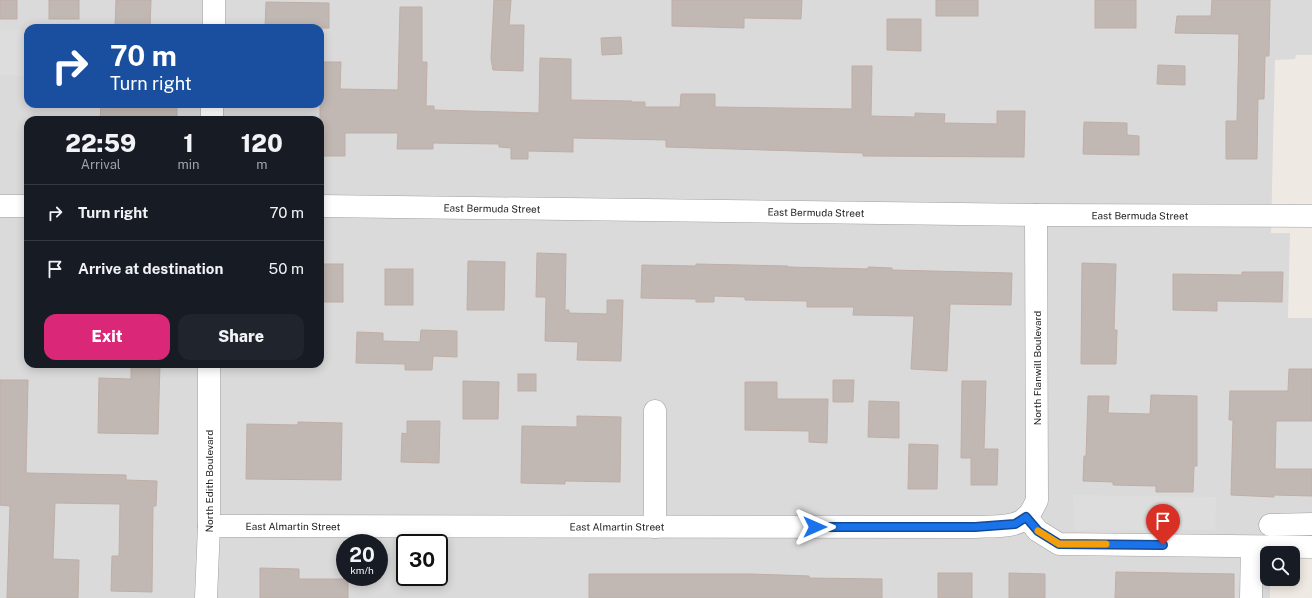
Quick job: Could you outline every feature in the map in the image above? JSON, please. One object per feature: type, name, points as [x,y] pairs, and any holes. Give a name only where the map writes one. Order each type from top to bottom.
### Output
[{"type":"street","points":[[214,0],[214,24]]},
{"type":"street","points":[[0,206],[24,206]]},
{"type":"street","name":"East Bermuda Street","points":[[324,206],[1036,215],[1312,216]]},
{"type":"street","name":"North Flanwill Boulevard","points":[[1030,522],[1030,514],[1037,500],[1038,482],[1036,215]]},
{"type":"street","name":"North Edith Boulevard","points":[[206,598],[209,368]]},
{"type":"street","points":[[655,411],[655,527]]},
{"type":"street","points":[[1030,522],[1059,544],[1312,548]]},
{"type":"street","name":"East Almartin Street","points":[[208,526],[975,527],[1030,522]]},
{"type":"street","points":[[1270,525],[1312,524]]},
{"type":"street","points":[[1251,598],[1252,547]]},
{"type":"shaded area","points":[[0,0],[1312,0],[1312,55],[1296,55],[1295,59],[1275,60],[1271,233],[1290,233],[1288,318],[1312,318],[1312,557],[1300,556],[1300,546],[1260,546],[1260,586],[1270,586],[1270,598],[0,598]]},
{"type":"shaded area","points":[[0,29],[24,30],[24,76],[0,75]]},
{"type":"shaded area","points":[[1073,495],[1216,497],[1215,530],[1075,530]]},
{"type":"building","points":[[0,0],[17,0],[17,19],[0,19]]},
{"type":"building","points":[[49,0],[79,0],[79,19],[49,19]]},
{"type":"building","points":[[116,0],[151,0],[150,24],[115,24]]},
{"type":"building","points":[[494,0],[511,0],[509,25],[524,25],[523,71],[493,70],[491,59]]},
{"type":"building","points":[[672,0],[802,0],[801,19],[744,18],[744,28],[672,26]]},
{"type":"building","points":[[936,0],[978,0],[978,16],[936,16]]},
{"type":"building","points":[[1095,0],[1136,0],[1136,28],[1095,28]]},
{"type":"building","points":[[1212,0],[1270,0],[1269,56],[1265,56],[1264,99],[1258,99],[1257,159],[1226,159],[1226,121],[1237,121],[1239,34],[1175,33],[1177,16],[1211,16]]},
{"type":"building","points":[[266,2],[329,3],[329,28],[324,28],[324,24],[265,24]]},
{"type":"building","points":[[400,7],[422,7],[422,62],[427,62],[426,106],[434,106],[434,110],[539,113],[540,58],[571,59],[571,100],[645,102],[645,107],[680,107],[681,94],[715,94],[715,107],[852,109],[852,66],[872,66],[871,116],[915,117],[915,113],[945,114],[944,123],[997,124],[997,111],[1025,111],[1024,157],[863,156],[863,153],[666,147],[666,140],[573,138],[573,152],[528,151],[528,159],[511,159],[511,148],[499,147],[499,144],[433,143],[433,149],[397,149],[398,133],[345,133],[345,156],[324,156],[324,116],[320,116],[320,108],[324,108],[324,62],[341,62],[340,89],[398,90]]},
{"type":"building","points":[[887,19],[921,19],[921,51],[887,50]]},
{"type":"building","points":[[621,37],[622,54],[602,55],[601,38]]},
{"type":"building","points":[[1158,65],[1185,66],[1185,85],[1157,84]]},
{"type":"building","points":[[101,108],[177,108],[177,116],[100,116]]},
{"type":"building","points":[[1084,122],[1127,123],[1127,135],[1139,136],[1139,155],[1083,154]]},
{"type":"building","points":[[537,253],[566,254],[565,310],[569,310],[569,313],[607,314],[607,300],[623,300],[621,361],[577,360],[578,342],[545,341],[546,297],[536,297]]},
{"type":"building","points":[[468,261],[505,262],[504,310],[467,310]]},
{"type":"building","points":[[1082,263],[1116,264],[1114,330],[1117,330],[1116,364],[1081,364]]},
{"type":"building","points":[[324,264],[343,264],[343,302],[324,302]]},
{"type":"building","points":[[696,264],[868,269],[868,267],[892,268],[892,270],[1012,273],[1011,305],[950,304],[947,371],[911,369],[914,316],[853,315],[854,307],[807,307],[807,301],[745,300],[745,297],[714,296],[714,302],[696,302],[696,299],[641,298],[642,265],[696,266]]},
{"type":"building","points":[[385,269],[413,269],[413,305],[385,305]]},
{"type":"building","points":[[1242,272],[1283,272],[1282,302],[1217,301],[1217,311],[1173,310],[1173,274],[1242,275]]},
{"type":"building","points":[[421,330],[457,331],[457,357],[433,356],[432,370],[405,370],[405,364],[356,363],[357,332],[383,333],[383,341],[420,342]]},
{"type":"building","points":[[131,368],[160,368],[158,434],[98,433],[99,378],[131,379]]},
{"type":"building","points":[[1289,369],[1312,369],[1312,421],[1276,421],[1275,469],[1312,469],[1312,496],[1274,495],[1274,497],[1231,495],[1233,420],[1229,420],[1230,391],[1288,391]]},
{"type":"building","points":[[518,374],[536,374],[536,391],[518,391]]},
{"type":"building","points":[[0,380],[28,380],[26,473],[126,475],[126,480],[157,481],[156,506],[153,506],[152,592],[111,591],[112,556],[119,556],[120,504],[55,503],[53,559],[79,560],[78,598],[7,598],[10,506],[0,505]]},
{"type":"building","points":[[833,380],[854,380],[853,402],[833,402]]},
{"type":"building","points":[[463,381],[499,382],[498,419],[463,419]]},
{"type":"building","points":[[962,381],[986,381],[984,449],[998,449],[997,485],[971,485],[971,458],[961,458]]},
{"type":"building","points":[[745,382],[777,382],[777,399],[828,399],[827,443],[809,442],[809,431],[745,430]]},
{"type":"building","points":[[1151,395],[1197,396],[1197,466],[1194,466],[1193,492],[1156,492],[1156,486],[1113,485],[1113,482],[1083,481],[1084,456],[1086,456],[1088,396],[1109,396],[1108,413],[1150,414]]},
{"type":"building","points":[[869,401],[899,402],[899,438],[868,437]]},
{"type":"building","points":[[577,416],[621,417],[620,482],[565,481],[565,484],[521,483],[522,426],[577,427]]},
{"type":"building","points":[[407,421],[440,421],[439,463],[401,462],[402,433],[407,434]]},
{"type":"building","points":[[298,422],[342,423],[341,480],[246,479],[247,424],[298,425]]},
{"type":"building","points":[[909,444],[938,445],[937,489],[908,489]]},
{"type":"building","points":[[260,568],[299,569],[299,579],[336,579],[336,586],[348,586],[348,598],[260,598]]},
{"type":"building","points":[[1116,572],[1234,574],[1234,598],[1115,598]]},
{"type":"building","points":[[938,573],[972,573],[972,598],[938,598]]},
{"type":"building","points":[[1009,573],[1045,574],[1045,598],[1009,598]]},
{"type":"building","points":[[589,574],[752,574],[809,576],[809,578],[882,579],[882,598],[589,598]]},
{"type":"slow traffic","points":[[1038,531],[1059,544],[1106,544]]},
{"type":"route","points":[[815,527],[975,527],[1015,524],[1026,517],[1038,531],[1059,544],[1163,545]]}]
